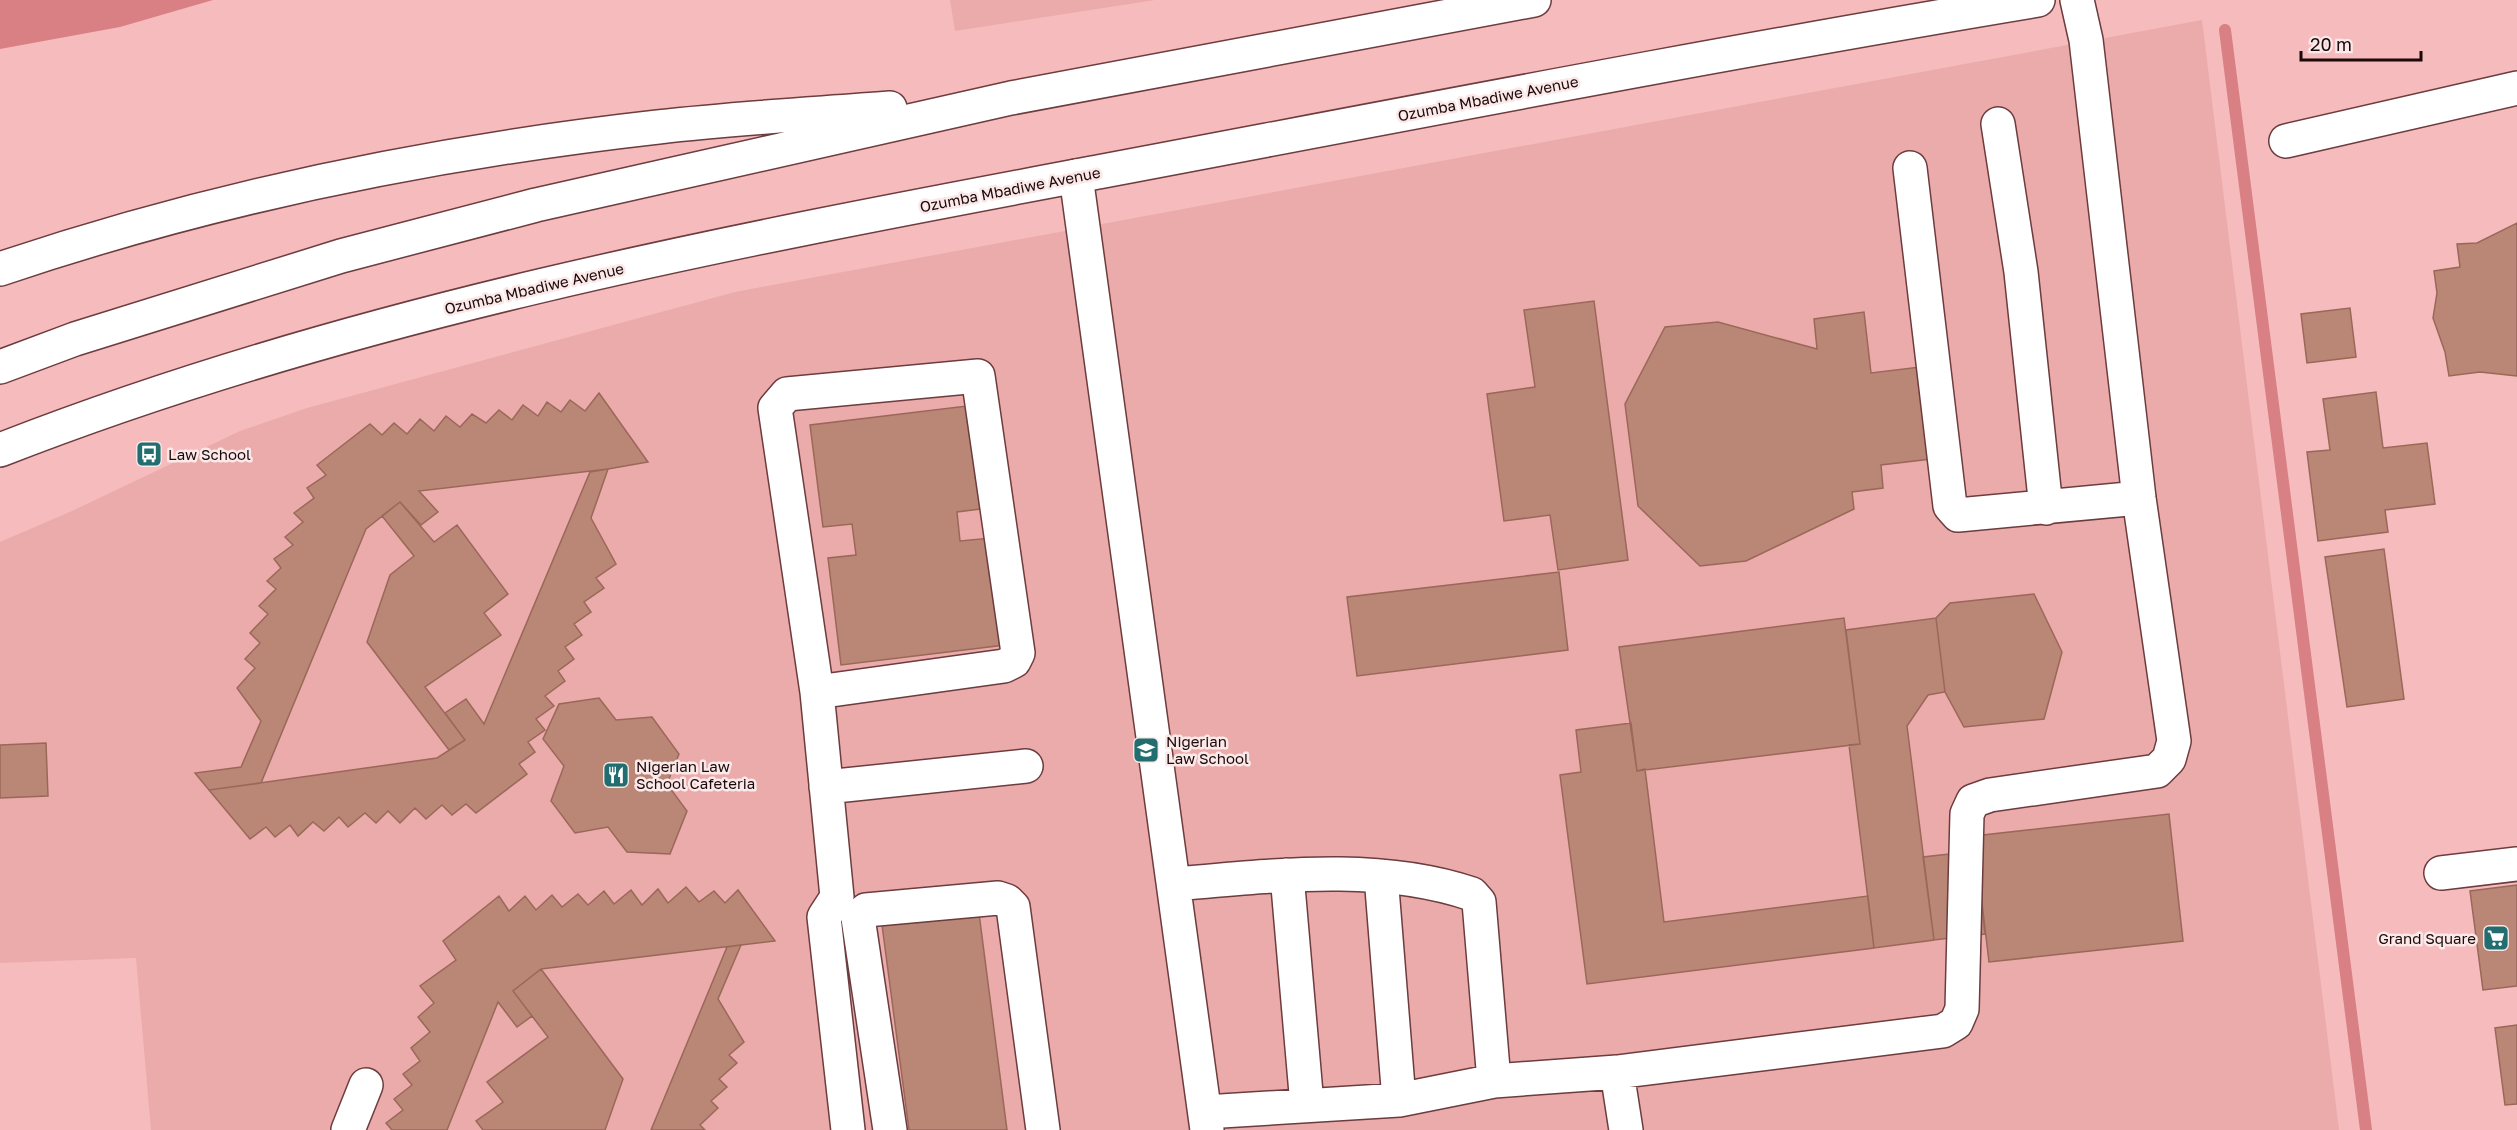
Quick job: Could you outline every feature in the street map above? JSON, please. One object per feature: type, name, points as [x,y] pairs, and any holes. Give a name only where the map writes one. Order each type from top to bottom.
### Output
[{"type":"main road","points":[[0,367],[75,339],[341,256],[536,205],[1011,98],[1534,0]]},
{"type":"main road","name":"Ozumba Mbadiwe Avenue","points":[[0,450],[269,356],[476,301],[720,244],[1770,45],[2038,0]]},
{"type":"main road","points":[[1076,176],[1206,1121],[1307,1105],[1399,1100],[1494,1081],[1617,1072],[1943,1031],[1956,1023],[1962,1009],[1967,814],[1973,801],[1990,795],[2157,771],[2169,759],[2174,741],[2139,498],[2086,40],[2077,0]]},
{"type":"main road","points":[[2286,141],[2517,88]]},
{"type":"main road","points":[[15,264],[193,210],[405,163],[658,127],[1011,98]]},
{"type":"main road","points":[[1998,124],[2020,273],[2046,508]]},
{"type":"main road","points":[[1910,168],[1950,506],[1958,515],[2139,498]]},
{"type":"main road","points":[[817,692],[1004,666],[1014,661],[1018,653],[978,376],[787,394],[775,408],[817,692],[837,897],[824,917],[848,1130]]},
{"type":"main road","points":[[826,787],[1026,766]]},
{"type":"main road","points":[[2441,873],[2517,864]]},
{"type":"main road","points":[[1175,884],[1287,875],[1381,876],[1472,894],[1479,903],[1494,1081]]},
{"type":"main road","points":[[1287,875],[1307,1105]]},
{"type":"main road","points":[[1381,876],[1399,1100]]},
{"type":"main road","points":[[890,1130],[858,918],[866,910],[998,898],[1007,901],[1013,907],[1043,1130]]},
{"type":"main road","points":[[1617,1072],[1626,1130]]},
{"type":"main road","points":[[348,1130],[366,1085]]},
{"type":"shaded area","points":[[0,0],[213,0],[120,27],[0,49]]},
{"type":"shaded area","points":[[950,0],[1155,0],[955,31]]},
{"type":"shaded area","name":"Nigerian Law School","points":[[2202,20],[2339,1130],[151,1130],[136,958],[0,963],[0,542],[72,511],[240,431],[307,408],[735,292]]},
{"type":"building","points":[[2517,223],[2517,376],[2480,372],[2449,376],[2445,352],[2433,318],[2437,293],[2434,271],[2460,267],[2457,244],[2477,243]]},
{"type":"building","points":[[1594,301],[1628,560],[1558,570],[1550,515],[1504,521],[1487,394],[1535,387],[1524,310]]},
{"type":"building","points":[[2350,308],[2356,357],[2307,363],[2301,314]]},
{"type":"building","points":[[1864,312],[1871,373],[1920,367],[1931,459],[1881,465],[1883,488],[1852,492],[1854,509],[1746,561],[1700,566],[1638,506],[1625,404],[1665,327],[1718,322],[1817,349],[1814,319]]},
{"type":"building","points":[[2376,392],[2383,448],[2427,443],[2435,504],[2385,510],[2388,532],[2318,541],[2307,452],[2330,450],[2323,399]]},
{"type":"building","points":[[599,393],[648,462],[608,469],[419,491],[438,512],[421,525],[400,502],[366,529],[261,783],[209,790],[195,773],[241,767],[261,721],[237,688],[255,668],[245,659],[260,643],[250,633],[268,614],[259,606],[276,589],[267,581],[281,568],[274,559],[293,545],[285,537],[303,522],[294,513],[314,498],[307,488],[326,475],[317,465],[370,424],[382,435],[394,423],[407,434],[420,419],[434,431],[446,416],[460,427],[472,414],[486,423],[499,410],[512,420],[523,405],[538,416],[547,402],[561,412],[570,400],[585,411]]},
{"type":"building","points":[[975,405],[988,508],[957,512],[960,541],[991,538],[1005,645],[841,665],[828,558],[856,555],[852,524],[823,527],[810,425]]},
{"type":"building","points":[[608,469],[591,518],[616,564],[596,578],[604,588],[584,602],[591,612],[574,624],[582,635],[565,647],[574,659],[558,671],[565,681],[545,696],[554,706],[536,719],[545,730],[528,742],[535,752],[519,764],[527,774],[476,813],[466,804],[452,815],[442,805],[426,819],[415,808],[400,823],[388,811],[376,823],[365,813],[348,827],[339,817],[324,831],[313,822],[298,836],[290,825],[275,837],[266,827],[250,839],[209,790],[437,758],[465,740],[445,713],[466,699],[484,724],[590,472]]},
{"type":"building","points":[[400,502],[434,542],[457,525],[508,594],[484,613],[501,635],[425,687],[465,740],[449,750],[367,642],[390,575],[414,556],[382,516]]},
{"type":"building","points":[[2384,549],[2404,699],[2347,707],[2325,557]]},
{"type":"building","points":[[1559,572],[1568,650],[1357,676],[1347,597]]},
{"type":"building","points":[[2034,594],[2062,652],[2044,719],[1964,727],[1945,692],[1936,618],[1950,603]]},
{"type":"building","points":[[1844,618],[1860,744],[1637,771],[1619,647]]},
{"type":"building","points":[[1936,618],[1945,692],[1928,695],[1907,726],[1934,940],[1874,948],[1849,745],[1860,744],[1846,630]]},
{"type":"building","name":"Nigerian Law School Cafeteria","points":[[599,698],[616,720],[652,717],[679,754],[667,784],[687,811],[670,854],[627,852],[608,827],[575,833],[551,801],[564,766],[543,739],[559,704]]},
{"type":"building","points":[[1631,723],[1637,771],[1645,769],[1664,922],[1868,896],[1874,948],[1587,984],[1560,775],[1581,772],[1576,730]]},
{"type":"building","points":[[46,743],[48,796],[0,798],[0,745]]},
{"type":"building","points":[[2169,814],[2183,941],[1989,962],[1974,836]]},
{"type":"building","points":[[1976,851],[1985,934],[1934,940],[1923,857]]},
{"type":"building","name":"Grand Square","points":[[2517,885],[2517,986],[2483,990],[2470,891]]},
{"type":"building","points":[[686,887],[699,902],[714,891],[725,903],[738,890],[775,941],[541,969],[513,991],[532,1016],[517,1027],[498,1002],[447,1130],[392,1130],[386,1123],[403,1110],[394,1099],[412,1085],[403,1074],[420,1061],[411,1048],[430,1032],[418,1017],[434,1003],[420,986],[456,960],[443,941],[499,896],[509,911],[525,896],[536,910],[552,895],[562,907],[578,894],[588,905],[604,891],[614,904],[631,890],[642,905],[658,889],[668,903]]},
{"type":"building","points":[[979,913],[1007,1130],[909,1130],[882,925]]},
{"type":"building","points":[[741,945],[718,999],[744,1042],[729,1055],[737,1063],[719,1079],[727,1087],[711,1101],[718,1108],[700,1125],[705,1130],[651,1130],[727,947]]},
{"type":"building","points":[[541,969],[623,1079],[605,1130],[483,1130],[476,1121],[503,1102],[487,1082],[548,1037],[513,991]]},
{"type":"building","points":[[2517,1025],[2517,1104],[2505,1105],[2495,1028]]},
{"type":"waterway","points":[[2225,30],[2366,1130]]},
{"type":"place","name":"Law School","points":[[149,454]]},
{"type":"place","name":"Nigerian Law School","points":[[1146,750]]},
{"type":"place","name":"Nigerian Law School Cafeteria","points":[[616,775]]},
{"type":"place","name":"Grand Square","points":[[2496,938]]}]
